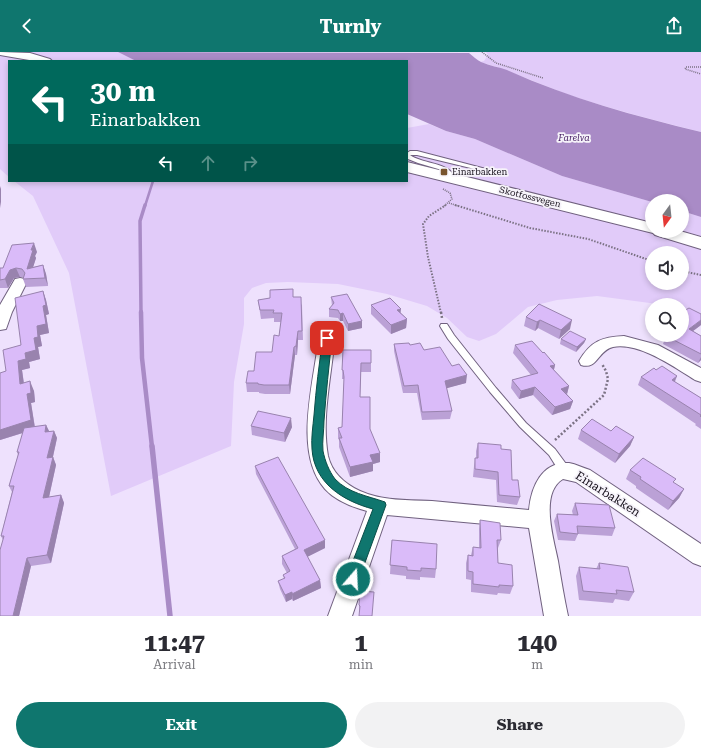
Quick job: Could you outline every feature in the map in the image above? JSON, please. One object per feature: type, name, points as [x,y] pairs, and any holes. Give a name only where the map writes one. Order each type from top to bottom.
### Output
[{"type":"main road","points":[[0,52],[30,56],[43,60]]},
{"type":"main road","name":"Skotfossvegen","points":[[408,167],[442,181],[645,226]]},
{"type":"main road","points":[[684,238],[701,243]]},
{"type":"street","points":[[0,325],[4,312],[20,282]]},
{"type":"street","points":[[327,335],[321,396],[318,451],[322,470],[331,482],[341,491],[366,502],[380,505],[539,520]]},
{"type":"street","points":[[590,357],[598,347],[604,345],[621,342],[642,345],[654,349],[701,376]]},
{"type":"street","name":"Einarbakken","points":[[556,616],[539,520],[540,502],[545,484],[554,473],[565,470],[575,472],[598,485],[701,556]]},
{"type":"street","points":[[340,616],[380,505]]},
{"type":"lane","points":[[408,154],[417,153],[483,169]]},
{"type":"lane","points":[[408,156],[414,160],[447,170],[449,173],[442,181]]},
{"type":"lane","points":[[444,326],[493,390],[523,425],[552,452],[565,470]]},
{"type":"path","points":[[482,52],[496,63],[543,78]]},
{"type":"path","points":[[701,68],[686,67],[685,69],[701,74]]},
{"type":"path","points":[[442,181],[452,199],[449,203],[429,216],[423,224],[428,257],[444,326]]},
{"type":"path","points":[[449,203],[530,228],[599,242],[645,258]]},
{"type":"path","points":[[689,272],[701,275]]},
{"type":"path","points":[[555,440],[604,395],[607,389],[605,369],[590,357]]},
{"type":"shaded area","points":[[0,52],[118,52],[134,60],[8,60],[8,176],[0,169]]},
{"type":"shaded area","points":[[486,52],[701,52],[701,132],[635,115],[569,95],[503,69],[480,62],[484,61],[488,55]]},
{"type":"shaded area","points":[[429,124],[446,131],[475,139],[562,176],[645,200],[645,238],[689,238],[689,213],[701,217],[701,320],[689,315],[689,298],[645,298],[645,302],[597,296],[557,300],[528,307],[496,334],[479,341],[467,337],[447,318],[427,306],[387,294],[338,284],[288,282],[266,283],[252,288],[244,298],[244,324],[234,382],[231,446],[111,496],[69,273],[33,196],[15,182],[408,182],[408,128]]},
{"type":"water","name":"Farelva","points":[[118,52],[469,53],[476,59],[488,65],[507,70],[578,98],[652,120],[701,132],[701,217],[689,213],[689,194],[645,194],[645,200],[562,176],[475,139],[446,131],[408,114],[408,60],[134,60]]},
{"type":"building","points":[[34,243],[27,269],[43,265],[45,278],[23,279],[25,273],[22,269],[16,268],[10,270],[5,279],[0,280],[0,268],[3,268],[12,245]]},
{"type":"building","points":[[293,289],[293,297],[301,297],[302,331],[298,331],[296,346],[294,347],[289,385],[246,383],[248,371],[254,371],[256,352],[272,352],[274,335],[279,336],[282,313],[273,313],[274,310],[260,310],[258,300],[270,298],[270,290]]},
{"type":"building","points":[[43,291],[46,305],[43,306],[46,324],[37,326],[38,337],[34,338],[36,350],[25,353],[26,359],[18,361],[20,384],[30,381],[31,393],[27,394],[31,420],[0,430],[0,373],[6,371],[3,350],[21,345],[15,298]]},
{"type":"building","points":[[347,294],[362,321],[348,324],[343,313],[340,314],[338,310],[329,309],[334,303],[331,297]]},
{"type":"building","points":[[390,298],[401,309],[397,310],[407,319],[391,325],[371,305]]},
{"type":"building","points":[[539,304],[572,320],[561,330],[540,320],[537,322],[526,317]]},
{"type":"building","points":[[689,308],[701,314],[701,320],[689,329]]},
{"type":"building","points":[[689,329],[701,336],[701,354],[678,342],[689,342]]},
{"type":"building","points":[[570,331],[586,339],[577,347],[561,339]]},
{"type":"building","points":[[532,341],[555,365],[550,366],[569,386],[561,389],[573,401],[555,407],[535,387],[521,391],[512,380],[538,373],[515,345]]},
{"type":"building","points":[[409,343],[410,345],[420,343],[424,350],[440,347],[452,366],[459,364],[467,375],[445,381],[452,411],[422,412],[418,385],[404,386],[394,344]]},
{"type":"building","points":[[343,350],[371,350],[371,363],[361,363],[360,397],[370,397],[370,429],[380,453],[370,455],[373,462],[350,467],[339,438],[342,438],[338,428],[342,427],[344,377],[342,370]]},
{"type":"building","points":[[662,366],[677,376],[672,380],[701,398],[701,415],[641,377],[654,368],[656,370]]},
{"type":"building","points":[[258,411],[291,418],[284,433],[251,426]]},
{"type":"building","points":[[592,419],[611,431],[616,426],[634,437],[619,454],[581,430]]},
{"type":"building","points":[[46,425],[45,432],[54,431],[47,458],[53,457],[43,498],[61,495],[47,555],[27,558],[13,616],[0,616],[0,550],[4,536],[1,536],[14,486],[9,486],[19,452],[17,452],[24,428]]},
{"type":"building","points":[[478,443],[501,445],[501,449],[511,450],[512,480],[518,480],[520,497],[499,495],[498,472],[475,469],[475,458],[478,458]]},
{"type":"building","points":[[278,457],[325,540],[304,550],[320,580],[292,594],[292,592],[285,595],[278,581],[285,578],[283,575],[290,571],[282,556],[298,548],[255,466]]},
{"type":"building","points":[[643,458],[676,479],[673,482],[684,489],[673,501],[640,479],[641,477],[630,470]]},
{"type":"building","points":[[575,503],[609,505],[615,528],[577,526],[578,534],[560,532],[557,514],[578,515]]},
{"type":"building","points":[[480,520],[500,523],[501,540],[497,540],[498,563],[512,565],[513,586],[499,585],[499,587],[473,584],[473,572],[468,571],[468,555],[473,556],[473,547],[481,548]]},
{"type":"building","points":[[392,540],[437,544],[436,569],[421,568],[421,571],[407,570],[407,567],[390,565]]},
{"type":"building","points":[[599,563],[628,567],[634,592],[616,590],[617,594],[583,591],[579,567],[600,569]]},
{"type":"building","points":[[360,591],[374,592],[372,616],[359,616]]},
{"type":"waterway","points":[[145,206],[153,182]]},
{"type":"waterway","points":[[141,313],[140,221],[145,205]]},
{"type":"waterway","points":[[141,312],[142,358],[152,447]]},
{"type":"waterway","points":[[152,446],[170,616]]},
{"type":"place","name":"Einarbakken","points":[[444,172]]},
{"type":"route","points":[[327,338],[318,422],[318,451],[322,470],[331,482],[341,491],[366,502],[380,505],[353,579]]}]
